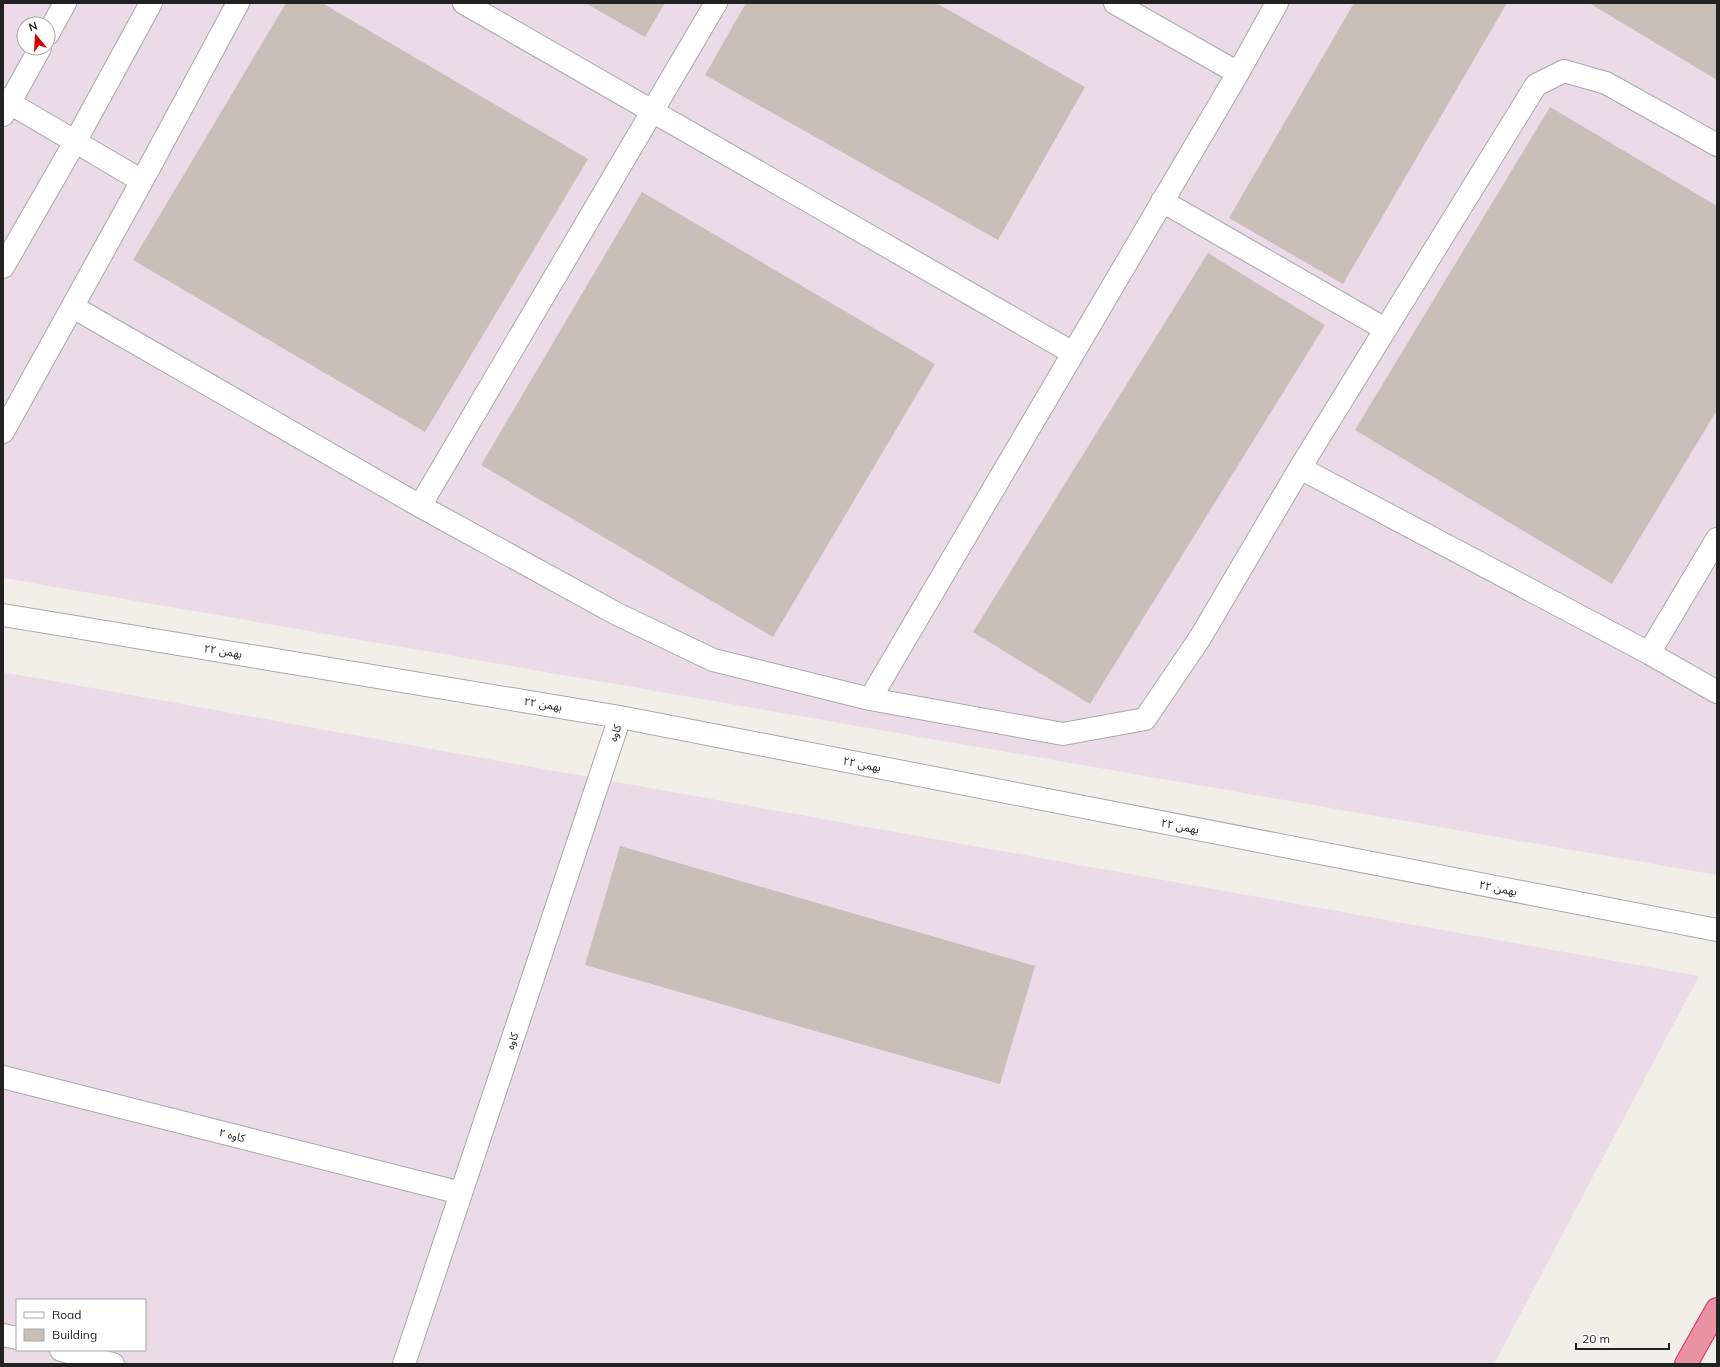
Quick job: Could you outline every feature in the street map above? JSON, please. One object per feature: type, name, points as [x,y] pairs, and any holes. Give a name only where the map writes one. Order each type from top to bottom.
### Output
[{"type":"highway","points":[[1686,1364],[1717,1309]]},
{"type":"lane","points":[[56,19],[65,3]]},
{"type":"lane","points":[[3,267],[75,142],[151,3]]},
{"type":"lane","points":[[3,432],[73,307],[238,3]]},
{"type":"lane","points":[[464,3],[1073,353]]},
{"type":"lane","points":[[420,506],[716,3]]},
{"type":"lane","points":[[1115,3],[1238,73]]},
{"type":"lane","points":[[870,698],[1238,73],[1277,3]]},
{"type":"lane","points":[[35,56],[5,106],[75,142],[142,181]]},
{"type":"lane","points":[[73,307],[420,506],[617,614],[713,660],[870,698],[1063,734],[1145,719],[1200,638],[1300,468],[1536,85],[1564,71],[1606,83],[1717,145]]},
{"type":"lane","points":[[1162,201],[1385,329]]},
{"type":"lane","points":[[1300,468],[1649,652],[1717,692]]},
{"type":"lane","points":[[1649,652],[1717,539]]},
{"type":"lane","name":"۲۲ بهمن","points":[[3,615],[620,717],[1717,930]]},
{"type":"lane","name":"کاوه","points":[[404,1364],[620,717]]},
{"type":"lane","name":"کاوه ۲","points":[[3,1077],[461,1193]]},
{"type":"lane","points":[[3,1334],[16,1338]]},
{"type":"lane","points":[[65,1351],[113,1364]]},
{"type":"shaded area","points":[[3,3],[1717,3],[1717,875],[3,578]]},
{"type":"shaded area","points":[[3,672],[1699,976],[1494,1364],[3,1364]]},
{"type":"building","points":[[286,3],[322,3],[588,159],[425,432],[133,260]]},
{"type":"building","points":[[585,3],[665,3],[645,37]]},
{"type":"building","points":[[746,3],[936,3],[1085,87],[998,240],[705,75]]},
{"type":"building","points":[[1354,3],[1507,3],[1343,284],[1229,218]]},
{"type":"building","points":[[1589,3],[1717,3],[1717,80]]},
{"type":"building","points":[[1550,107],[1717,206],[1717,410],[1612,584],[1355,430]]},
{"type":"building","points":[[642,192],[935,364],[773,637],[481,465]]},
{"type":"building","points":[[1208,253],[1325,325],[1090,704],[973,632]]},
{"type":"building","points":[[620,846],[1035,966],[1000,1084],[585,965]]}]
